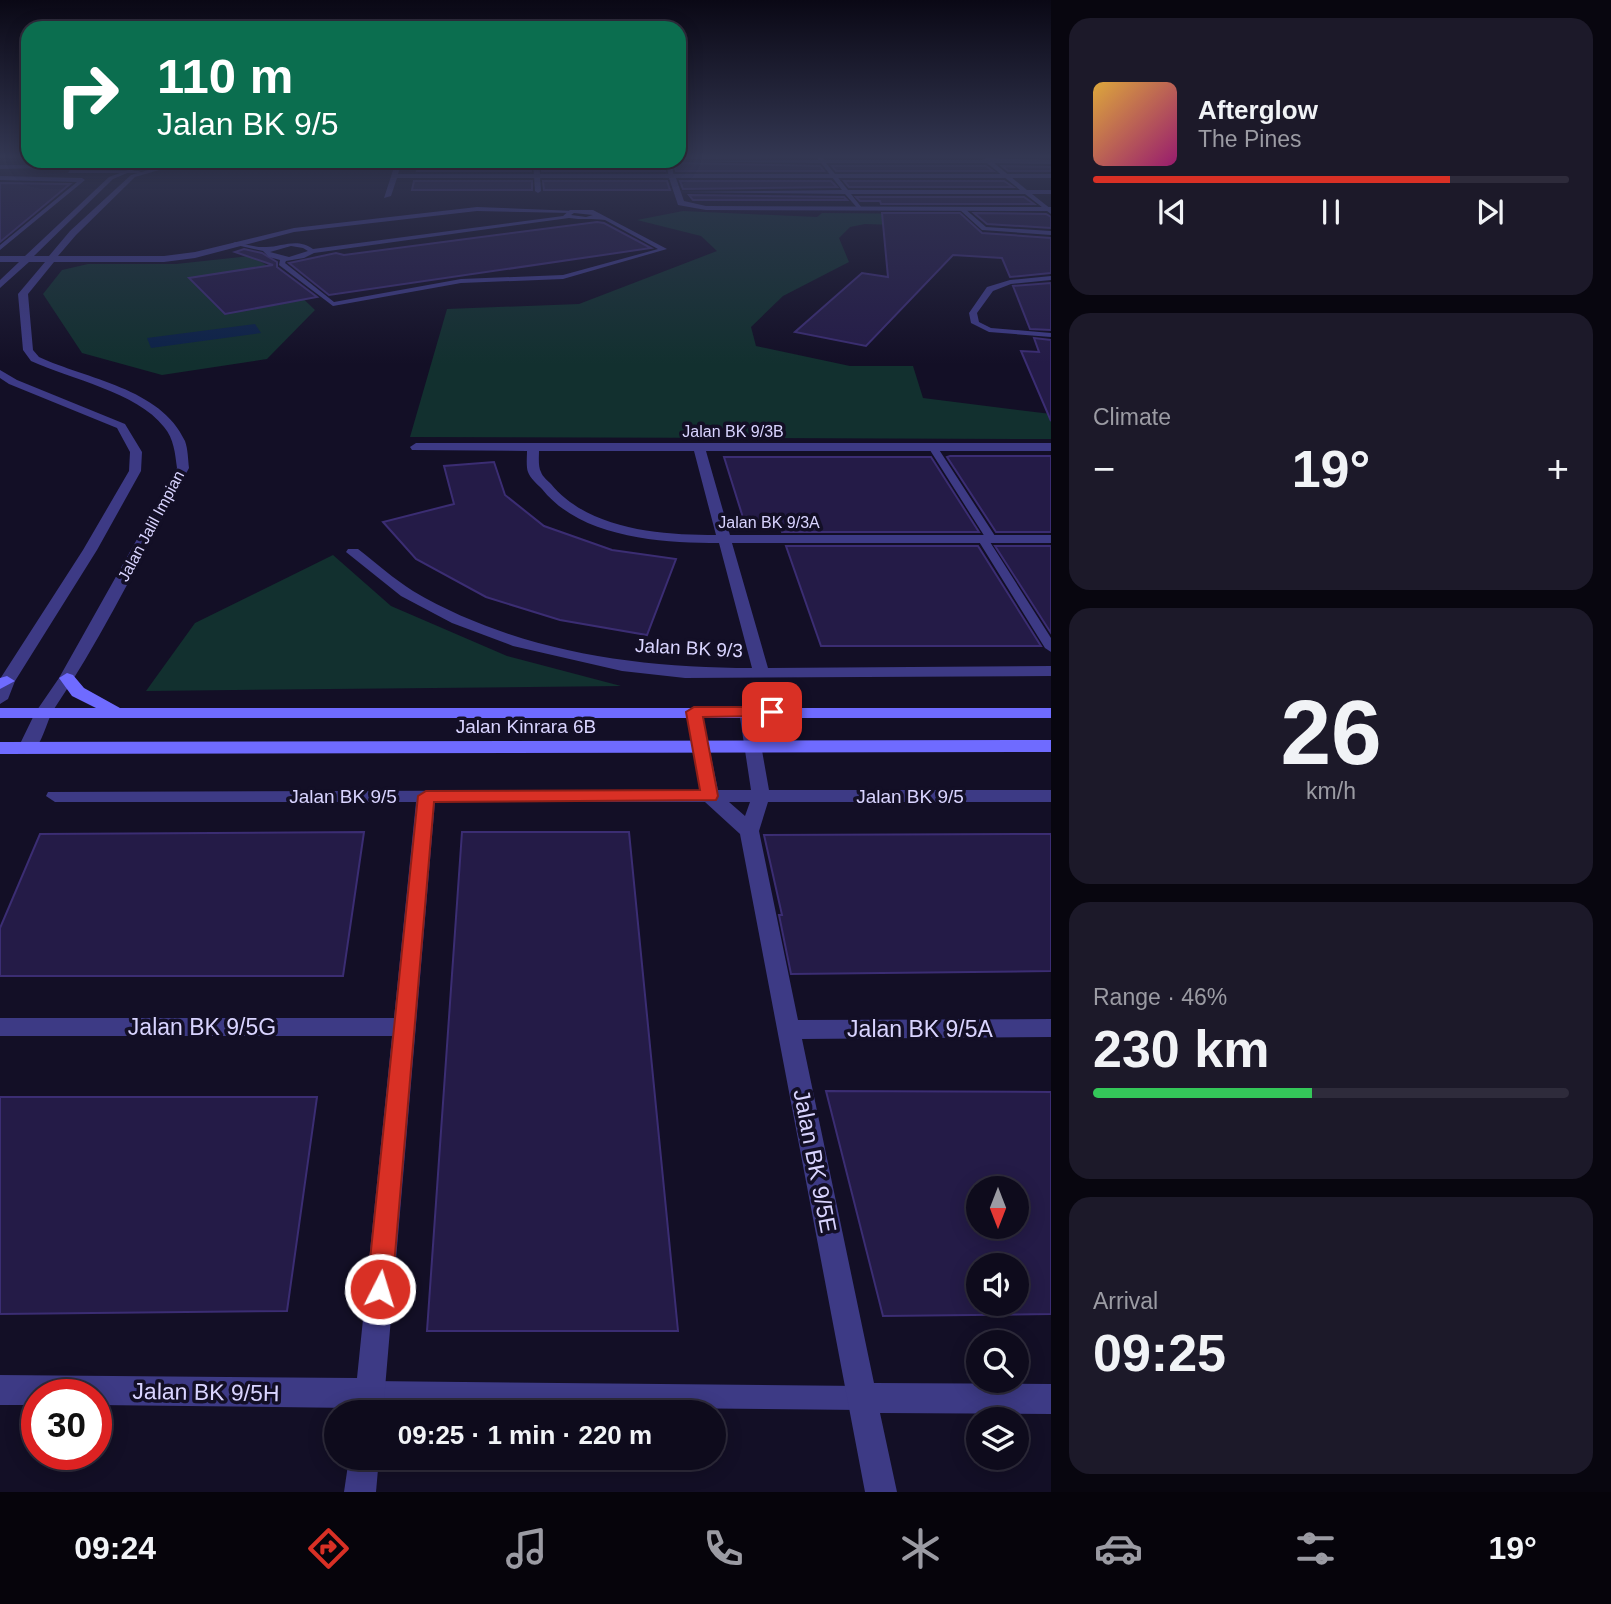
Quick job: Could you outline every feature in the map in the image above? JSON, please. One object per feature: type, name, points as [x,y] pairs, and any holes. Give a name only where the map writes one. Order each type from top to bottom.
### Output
[{"type":"street","name":"Jalan Jalil Impian","points":[[0,285],[65,225]]},
{"type":"street","name":"Jalan Jalil Impian","points":[[27,748],[43,713],[67,678],[183,468],[184,450],[173,429],[152,409],[35,359],[29,350],[23,294],[81,225]]},
{"type":"street","points":[[0,265],[77,259],[164,259],[195,255],[294,229],[334,225]]},
{"type":"street","points":[[0,258],[40,248]]},
{"type":"street","points":[[0,258],[26,261]]},
{"type":"street","points":[[52,260],[77,259]]},
{"type":"street","points":[[0,265],[13,272]]},
{"type":"street","points":[[0,373],[13,382],[121,426],[136,452],[135,471],[90,550],[4,683],[0,699]]},
{"type":"street","name":"Jalan BK 9/3B","points":[[416,447],[1051,447]]},
{"type":"street","name":"Jalan BK 9/3A","points":[[533,447],[534,472],[543,485],[568,508],[593,520],[662,536],[726,540],[1051,540]]},
{"type":"street","points":[[699,447],[761,672]]},
{"type":"street","name":"Jalan BK 9/3","points":[[353,552],[407,593],[457,620],[519,643],[622,666],[685,673],[1051,671]]},
{"type":"street","points":[[67,678],[78,692],[120,713]]},
{"type":"street","points":[[694,712],[710,796],[749,831],[761,796],[747,712]]},
{"type":"street","name":"Jalan Kinrara 6B","points":[[0,713],[1051,713]]},
{"type":"street","name":"Jalan Kinrara 6B","points":[[0,748],[1051,746]]},
{"type":"street","name":"Jalan BK 9/5","points":[[55,796],[1051,796]]},
{"type":"street","points":[[370,1400],[426,796]]},
{"type":"street","name":"Jalan BK 9/5E","points":[[749,831],[881,1492]]},
{"type":"street","name":"Jalan BK 9/5G","points":[[0,1027],[404,1027]]},
{"type":"street","name":"Jalan BK 9/5A","points":[[788,1030],[1051,1028]]},
{"type":"street","name":"Jalan BK 9/5H","points":[[0,1390],[324,1401]]},
{"type":"street","points":[[862,1398],[1051,1399]]},
{"type":"street","points":[[360,1492],[363,1470]]},
{"type":"lane","points":[[0,248],[28,225]]},
{"type":"lane","points":[[268,250],[271,257],[284,258],[306,255],[312,251],[496,225]]},
{"type":"lane","points":[[284,258],[281,264],[333,304],[461,281],[563,277],[664,248],[619,225]]},
{"type":"lane","points":[[978,225],[982,228],[1051,230]]},
{"type":"lane","points":[[264,236],[284,245]]},
{"type":"lane","points":[[235,244],[268,250],[284,245],[305,246],[312,251]]},
{"type":"lane","points":[[1051,278],[1010,282],[990,289],[973,313],[975,323],[989,330],[1051,335]]},
{"type":"lane","points":[[933,447],[1051,648]]},
{"type":"lane","points":[[665,1400],[862,1398]]},
{"type":"green space","points":[[656,225],[862,225],[850,227],[839,238],[849,262],[783,296],[751,327],[756,346],[850,366],[913,366],[923,398],[1051,414],[1051,439],[410,437],[447,309],[579,304],[717,251],[701,236]]},
{"type":"green space","points":[[884,225],[952,225],[955,227]]},
{"type":"green space","points":[[250,256],[270,267],[315,310],[267,359],[162,375],[82,353],[43,294],[62,270],[88,264],[176,264]]},
{"type":"green space","points":[[333,555],[391,606],[507,656],[621,686],[146,691],[195,623]]},
{"type":"water","points":[[255,324],[261,333],[151,348],[147,338]]},
{"type":"building","points":[[0,225],[21,225],[0,242]]},
{"type":"building","points":[[577,225],[607,225],[651,248],[329,295],[289,263],[336,253],[344,255]]},
{"type":"building","points":[[883,225],[973,225],[982,233],[1051,238],[1051,273],[1010,277],[1002,258],[953,255],[866,346],[795,332],[862,273],[888,277]]},
{"type":"building","points":[[997,225],[1051,225],[1051,228]]},
{"type":"building","points":[[244,249],[262,253],[277,262],[277,267],[317,297],[225,314],[189,278],[273,265],[235,252]]},
{"type":"building","points":[[1051,283],[1051,330],[1030,329],[1013,286]]},
{"type":"building","points":[[1034,338],[1051,340],[1051,421],[1021,351],[1039,352]]},
{"type":"building","points":[[1051,456],[1051,532],[996,532],[947,457]]},
{"type":"building","points":[[724,457],[931,457],[979,532],[782,532],[779,524],[745,524]]},
{"type":"building","points":[[494,462],[505,495],[544,526],[612,550],[676,559],[647,635],[560,620],[486,597],[416,559],[383,522],[454,504],[444,466]]},
{"type":"building","points":[[786,546],[978,546],[1041,646],[821,646]]},
{"type":"building","points":[[995,546],[1051,546],[1051,633]]},
{"type":"building","points":[[364,832],[343,976],[0,976],[0,928],[40,834]]},
{"type":"building","points":[[462,832],[629,832],[678,1331],[427,1331]]},
{"type":"building","points":[[1051,834],[1051,971],[791,974],[779,915],[782,915],[764,835]]},
{"type":"building","points":[[826,1091],[1051,1092],[1051,1314],[1029,1314],[1029,1253],[966,1253],[966,1315],[883,1316]]},
{"type":"building","points":[[0,1097],[317,1097],[287,1311],[0,1314]]},
{"type":"route","points":[[380,1289],[426,796],[710,796],[694,712],[772,712]]}]
